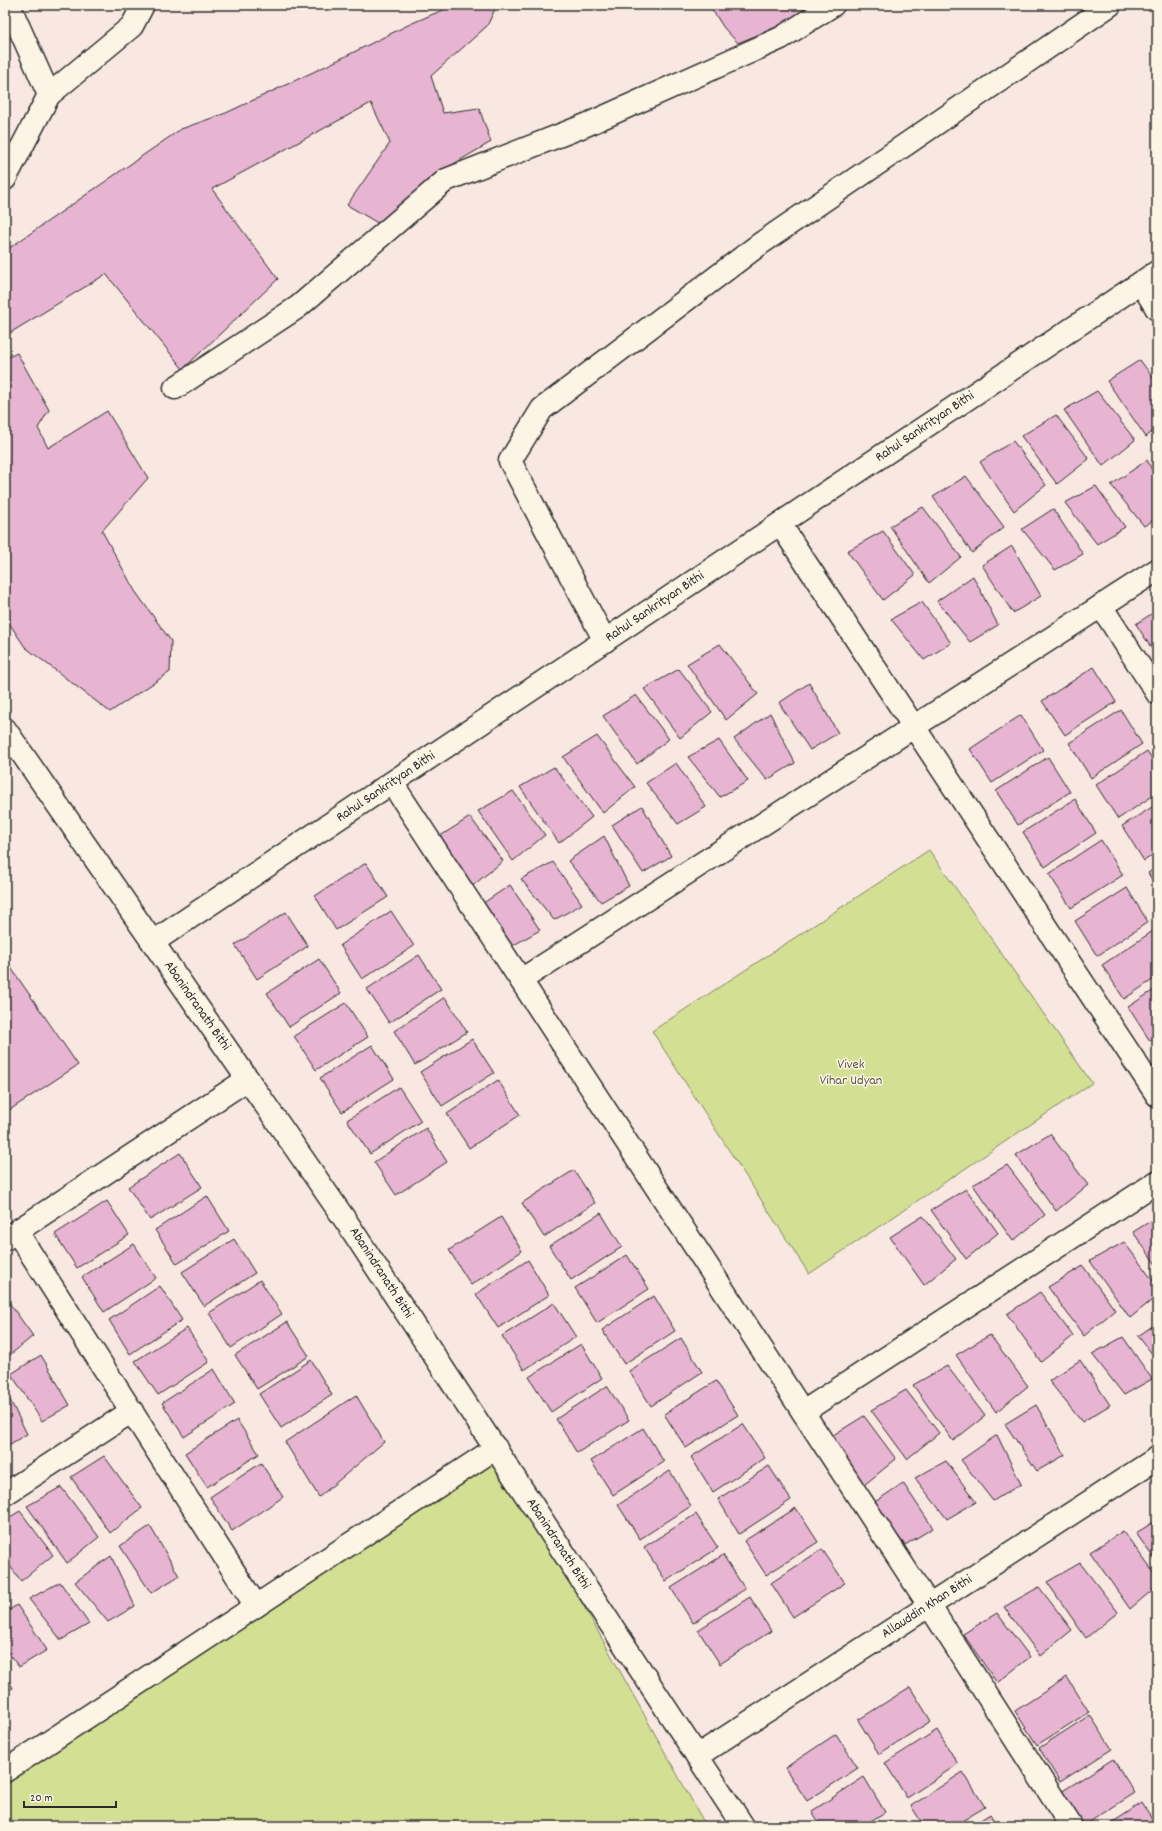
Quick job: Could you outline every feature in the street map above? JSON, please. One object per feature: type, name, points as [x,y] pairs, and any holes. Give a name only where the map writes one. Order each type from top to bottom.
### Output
[{"type":"street","points":[[9,5],[49,95]]},
{"type":"street","points":[[5,179],[49,95],[132,26],[143,5]]},
{"type":"street","points":[[175,388],[298,307],[446,180],[586,125],[773,41],[833,5]]},
{"type":"street","points":[[605,641],[510,461],[542,409],[760,244],[1110,5]]},
{"type":"street","points":[[1149,278],[1157,309]]},
{"type":"street","name":"Rahul Sankrityan Bithi","points":[[153,942],[1149,278]]},
{"type":"street","points":[[780,524],[1157,1095]]},
{"type":"street","points":[[521,980],[1157,570]]},
{"type":"street","points":[[1101,606],[1157,693]]},
{"type":"street","name":"Abanindranath Bithi","points":[[5,729],[348,1224],[743,1826]]},
{"type":"street","points":[[392,783],[930,1606],[1071,1826]]},
{"type":"street","points":[[248,1079],[11,1235],[132,1411],[256,1606]]},
{"type":"street","points":[[803,1412],[1157,1182]]},
{"type":"street","points":[[5,1494],[132,1411]]},
{"type":"street","points":[[5,1771],[496,1448]]},
{"type":"street","name":"Allauddin Khan Bithi","points":[[697,1756],[1157,1458]]},
{"type":"green space","name":"Vivek Vihar Udyan","points":[[929,850],[1092,1083],[809,1274],[652,1031]]},
{"type":"green space","points":[[496,1448],[706,1826],[5,1826],[5,1771]]},
{"type":"building","points":[[454,5],[495,5],[496,7],[487,26],[431,76],[443,113],[479,108],[491,142],[433,176],[381,225],[347,205],[390,143],[371,103],[212,189],[278,279],[183,369],[106,274],[5,336],[5,251],[181,129],[226,113],[408,25]]},
{"type":"building","points":[[709,5],[818,5],[793,20],[738,43],[724,28]]},
{"type":"building","points":[[17,353],[49,410],[38,428],[48,448],[107,411],[148,478],[102,531],[135,591],[171,641],[170,672],[110,712],[25,647],[5,617],[5,359]]},
{"type":"building","points":[[1140,360],[1157,383],[1157,428],[1146,437],[1107,381]]},
{"type":"building","points":[[1097,391],[1135,440],[1103,466],[1064,410]]},
{"type":"building","points":[[1056,415],[1089,459],[1057,484],[1021,436]]},
{"type":"building","points":[[1013,441],[1046,485],[1014,511],[980,462]]},
{"type":"building","points":[[1147,460],[1157,480],[1157,518],[1144,526],[1111,485]]},
{"type":"building","points":[[966,476],[1004,527],[972,553],[933,497]]},
{"type":"building","points":[[1096,486],[1125,527],[1097,544],[1065,503]]},
{"type":"building","points":[[923,507],[961,557],[929,583],[890,526]]},
{"type":"building","points":[[1053,509],[1083,554],[1055,570],[1022,529]]},
{"type":"building","points":[[883,531],[915,575],[883,600],[847,551]]},
{"type":"building","points":[[1012,546],[1041,596],[1013,613],[982,565]]},
{"type":"building","points":[[973,576],[998,625],[970,642],[937,601]]},
{"type":"building","points":[[922,602],[951,643],[924,660],[891,619]]},
{"type":"building","points":[[1157,610],[1157,657],[1136,624]]},
{"type":"building","points":[[720,644],[758,694],[726,720],[687,664]]},
{"type":"building","points":[[1094,667],[1116,702],[1065,735],[1042,701]]},
{"type":"building","points":[[679,669],[712,712],[680,738],[644,689]]},
{"type":"building","points":[[809,683],[838,733],[810,750],[779,703]]},
{"type":"building","points":[[636,695],[669,739],[637,764],[603,716]]},
{"type":"building","points":[[1121,710],[1142,744],[1091,778],[1069,743]]},
{"type":"building","points":[[770,713],[795,763],[767,780],[734,739]]},
{"type":"building","points":[[1021,715],[1043,750],[992,783],[970,749]]},
{"type":"building","points":[[597,736],[635,787],[603,813],[563,757]]},
{"type":"building","points":[[719,740],[748,781],[720,797],[688,757]]},
{"type":"building","points":[[1147,751],[1157,766],[1157,793],[1118,819],[1096,785]]},
{"type":"building","points":[[1048,757],[1070,792],[1018,825],[996,791]]},
{"type":"building","points":[[676,763],[706,807],[678,824],[646,783]]},
{"type":"building","points":[[554,767],[592,817],[559,843],[520,787]]},
{"type":"building","points":[[513,791],[545,835],[513,861],[478,811]]},
{"type":"building","points":[[1075,799],[1096,833],[1045,867],[1023,832]]},
{"type":"building","points":[[1157,804],[1157,852],[1144,861],[1122,826]]},
{"type":"building","points":[[642,806],[671,856],[643,873],[612,825]]},
{"type":"building","points":[[470,817],[503,861],[471,887],[437,838]]},
{"type":"building","points":[[604,836],[629,886],[601,902],[568,861]]},
{"type":"building","points":[[1101,840],[1123,875],[1071,908],[1049,874]]},
{"type":"building","points":[[553,862],[582,904],[554,920],[521,879]]},
{"type":"building","points":[[366,863],[388,897],[336,930],[315,896]]},
{"type":"building","points":[[1157,867],[1157,888],[1148,873]]},
{"type":"building","points":[[510,885],[540,930],[512,946],[479,906]]},
{"type":"building","points":[[1127,888],[1148,922],[1097,956],[1075,921]]},
{"type":"building","points":[[391,911],[414,946],[362,979],[340,945]]},
{"type":"building","points":[[286,912],[308,946],[257,979],[235,945]]},
{"type":"building","points":[[1153,931],[1157,937],[1157,977],[1124,999],[1102,965]]},
{"type":"building","points":[[419,955],[441,989],[389,1023],[367,989]]},
{"type":"building","points":[[5,959],[78,1065],[5,1113]]},
{"type":"building","points":[[319,959],[341,993],[289,1027],[267,993]]},
{"type":"building","points":[[1157,988],[1157,1037],[1150,1041],[1128,1007]]},
{"type":"building","points":[[445,997],[467,1032],[415,1065],[394,1031]]},
{"type":"building","points":[[346,1003],[368,1037],[316,1070],[294,1036]]},
{"type":"building","points":[[472,1039],[494,1073],[442,1106],[420,1072]]},
{"type":"building","points":[[372,1045],[394,1079],[342,1112],[320,1078]]},
{"type":"building","points":[[498,1080],[520,1115],[469,1148],[447,1114]]},
{"type":"building","points":[[399,1087],[421,1121],[370,1154],[347,1120]]},
{"type":"building","points":[[426,1128],[447,1162],[396,1195],[374,1162]]},
{"type":"building","points":[[1050,1134],[1088,1185],[1056,1211],[1016,1155]]},
{"type":"building","points":[[180,1153],[202,1187],[150,1220],[128,1187]]},
{"type":"building","points":[[1007,1165],[1045,1215],[1013,1241],[973,1185]]},
{"type":"building","points":[[574,1170],[595,1203],[544,1237],[522,1203]]},
{"type":"building","points":[[966,1189],[998,1233],[966,1259],[931,1210]]},
{"type":"building","points":[[207,1196],[229,1231],[177,1264],[155,1230]]},
{"type":"building","points":[[107,1201],[129,1235],[77,1268],[55,1234]]},
{"type":"building","points":[[601,1213],[622,1247],[571,1280],[549,1246]]},
{"type":"building","points":[[923,1216],[956,1259],[924,1285],[890,1237]]},
{"type":"building","points":[[501,1217],[522,1251],[471,1285],[449,1250]]},
{"type":"building","points":[[1157,1217],[1157,1266],[1133,1232]]},
{"type":"building","points":[[234,1239],[255,1273],[204,1306],[182,1272]]},
{"type":"building","points":[[1124,1242],[1157,1286],[1157,1296],[1130,1318],[1090,1261]]},
{"type":"building","points":[[134,1244],[156,1278],[104,1312],[82,1277]]},
{"type":"building","points":[[627,1255],[649,1289],[597,1323],[575,1288]]},
{"type":"building","points":[[528,1260],[549,1295],[498,1328],[476,1294]]},
{"type":"building","points":[[1083,1266],[1115,1310],[1084,1336],[1048,1287]]},
{"type":"building","points":[[260,1280],[282,1314],[231,1348],[209,1313]]},
{"type":"building","points":[[160,1286],[182,1320],[130,1354],[109,1320]]},
{"type":"building","points":[[1040,1292],[1073,1336],[1041,1362],[1007,1314]]},
{"type":"building","points":[[654,1296],[675,1331],[624,1364],[602,1330]]},
{"type":"building","points":[[5,1297],[33,1336],[5,1359]]},
{"type":"building","points":[[554,1303],[576,1337],[524,1370],[502,1336]]},
{"type":"building","points":[[287,1322],[309,1356],[257,1389],[235,1355]]},
{"type":"building","points":[[1157,1323],[1157,1360],[1138,1336]]},
{"type":"building","points":[[187,1328],[209,1362],[158,1395],[135,1361]]},
{"type":"building","points":[[990,1335],[1028,1386],[996,1412],[956,1355]]},
{"type":"building","points":[[1123,1337],[1152,1379],[1124,1395],[1092,1354]]},
{"type":"building","points":[[681,1338],[702,1372],[651,1406],[629,1371]]},
{"type":"building","points":[[581,1344],[602,1378],[551,1412],[529,1377]]},
{"type":"building","points":[[41,1355],[70,1405],[42,1421],[11,1374]]},
{"type":"building","points":[[311,1360],[332,1395],[281,1428],[259,1394]]},
{"type":"building","points":[[1080,1360],[1110,1405],[1082,1422],[1049,1381]]},
{"type":"building","points":[[947,1366],[985,1416],[953,1441],[913,1385]]},
{"type":"building","points":[[214,1369],[235,1404],[184,1437],[162,1403]]},
{"type":"building","points":[[716,1381],[738,1415],[686,1448],[664,1414]]},
{"type":"building","points":[[607,1386],[629,1420],[577,1453],[556,1419]]},
{"type":"building","points":[[5,1390],[27,1434],[5,1447]]},
{"type":"building","points":[[906,1390],[939,1433],[907,1459],[871,1410]]},
{"type":"building","points":[[356,1395],[384,1442],[319,1497],[285,1442]]},
{"type":"building","points":[[1036,1405],[1065,1455],[1037,1471],[1005,1424]]},
{"type":"building","points":[[864,1416],[896,1459],[864,1485],[830,1437]]},
{"type":"building","points":[[237,1420],[259,1454],[207,1487],[185,1453]]},
{"type":"building","points":[[743,1424],[765,1458],[713,1492],[691,1457]]},
{"type":"building","points":[[643,1428],[664,1462],[613,1495],[591,1461]]},
{"type":"building","points":[[997,1435],[1021,1484],[993,1501],[961,1460]]},
{"type":"building","points":[[104,1456],[142,1508],[110,1533],[71,1477]]},
{"type":"building","points":[[946,1461],[976,1502],[947,1519],[915,1478]]},
{"type":"building","points":[[261,1463],[283,1497],[232,1531],[210,1497]]},
{"type":"building","points":[[769,1466],[791,1500],[739,1534],[718,1499]]},
{"type":"building","points":[[670,1471],[691,1506],[640,1539],[618,1505]]},
{"type":"building","points":[[903,1483],[933,1528],[905,1545],[872,1504]]},
{"type":"building","points":[[61,1487],[99,1537],[67,1563],[27,1506]]},
{"type":"building","points":[[796,1508],[818,1542],[766,1575],[744,1541]]},
{"type":"building","points":[[20,1511],[53,1555],[21,1581],[5,1559],[5,1520]]},
{"type":"building","points":[[696,1514],[718,1548],[666,1581],[644,1547]]},
{"type":"building","points":[[1157,1520],[1157,1563],[1136,1533]]},
{"type":"building","points":[[150,1526],[179,1576],[151,1593],[120,1546]]},
{"type":"building","points":[[1123,1531],[1157,1577],[1157,1586],[1130,1609],[1090,1552]]},
{"type":"building","points":[[822,1549],[845,1583],[793,1617],[771,1583]]},
{"type":"building","points":[[723,1555],[745,1589],[693,1623],[671,1588]]},
{"type":"building","points":[[111,1556],[135,1606],[108,1622],[75,1582]]},
{"type":"building","points":[[1080,1563],[1118,1612],[1086,1638],[1047,1582]]},
{"type":"building","points":[[5,1574],[10,1581],[5,1585]]},
{"type":"building","points":[[60,1582],[89,1624],[61,1640],[29,1599]]},
{"type":"building","points":[[1039,1587],[1072,1630],[1040,1656],[1004,1607]]},
{"type":"building","points":[[750,1597],[771,1631],[720,1664],[698,1630]]},
{"type":"building","points":[[17,1605],[47,1650],[19,1667],[5,1649],[5,1613]]},
{"type":"building","points":[[997,1613],[1030,1657],[997,1683],[963,1634]]},
{"type":"building","points":[[5,1674],[13,1688],[5,1692]]},
{"type":"building","points":[[1067,1677],[1089,1712],[1037,1745],[1015,1711]]},
{"type":"building","points":[[910,1687],[931,1721],[879,1754],[858,1720]]},
{"type":"building","points":[[1090,1715],[1112,1749],[1060,1782],[1039,1748]]},
{"type":"building","points":[[937,1730],[958,1764],[907,1798],[885,1763]]},
{"type":"building","points":[[836,1734],[858,1768],[807,1801],[785,1768]]},
{"type":"building","points":[[1113,1759],[1135,1793],[1083,1826],[1061,1792]]},
{"type":"building","points":[[963,1772],[985,1807],[954,1826],[924,1826],[911,1806]]},
{"type":"building","points":[[864,1777],[885,1812],[863,1826],[821,1826],[812,1811]]},
{"type":"building","points":[[1142,1803],[1157,1826],[1107,1826]]},
{"type":"building","points":[[990,1814],[997,1826],[971,1826]]},
{"type":"building","points":[[890,1820],[894,1826],[880,1826]]}]
